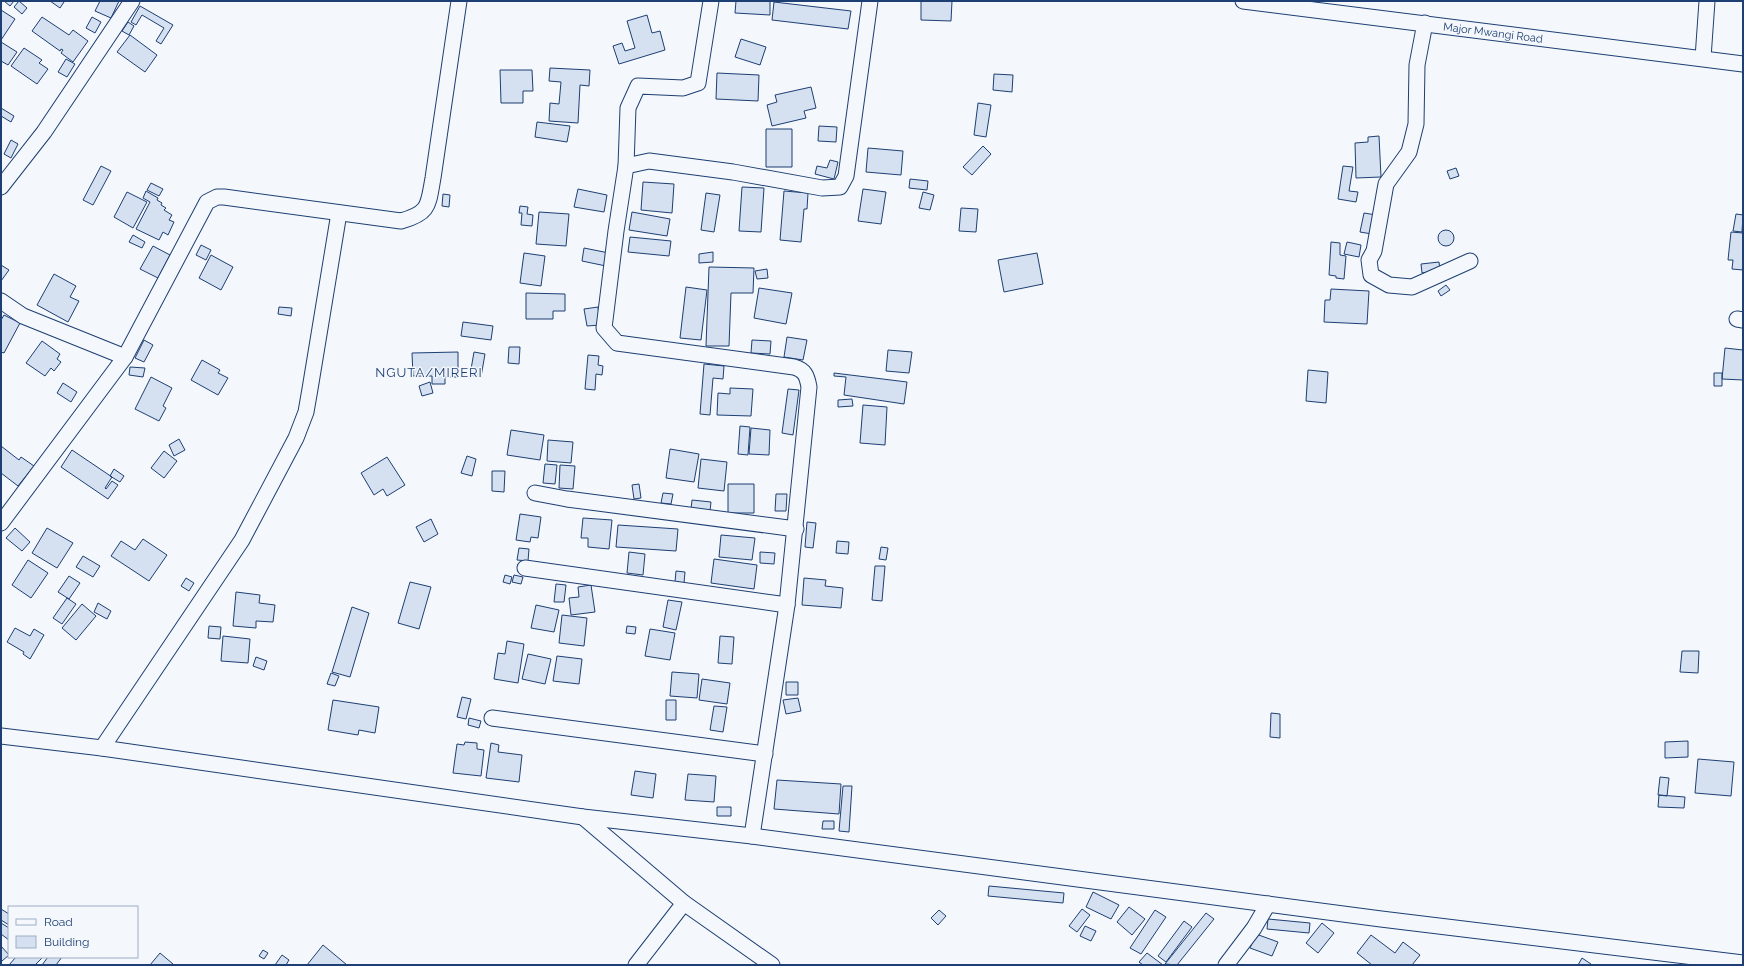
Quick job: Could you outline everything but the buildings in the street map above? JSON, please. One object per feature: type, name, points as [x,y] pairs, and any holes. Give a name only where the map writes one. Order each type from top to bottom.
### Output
[{"type":"street","points":[[1,187],[44,132],[132,1]]},
{"type":"street","points":[[1,523],[125,357],[207,202],[212,198],[224,197],[401,222],[416,217],[424,211],[429,198],[433,178],[459,1]]},
{"type":"street","points":[[712,1],[698,83],[683,88],[638,86],[628,108],[626,166],[604,328],[617,343],[802,369],[807,376],[809,387],[796,529],[787,605],[752,836]]},
{"type":"street","points":[[626,166],[649,161],[733,172],[822,188],[840,187],[846,176],[870,1]]},
{"type":"street","name":"Major Mwangi Road","points":[[1243,1],[1743,64]]},
{"type":"street","points":[[1703,58],[1707,1]]},
{"type":"street","points":[[1425,24],[1417,65],[1416,124],[1409,152],[1386,184],[1374,251],[1369,260],[1371,276],[1389,285],[1412,287],[1470,261]]},
{"type":"street","points":[[102,748],[242,540],[296,438],[306,412],[339,213]]},
{"type":"street","points":[[1,301],[23,316],[125,357]]},
{"type":"street","points":[[535,493],[567,499],[796,529]]},
{"type":"street","points":[[525,568],[787,605]]},
{"type":"street","points":[[492,718],[765,754]]},
{"type":"street","points":[[1,736],[102,748],[583,817],[752,836],[1268,904],[1743,963]]},
{"type":"street","points":[[583,817],[684,902],[772,965]]},
{"type":"street","points":[[636,965],[684,902]]},
{"type":"street","points":[[1226,965],[1254,928],[1268,904]]},
{"type":"district","name":"NGUTA/MIRERI","points":[[429,372]]}]
